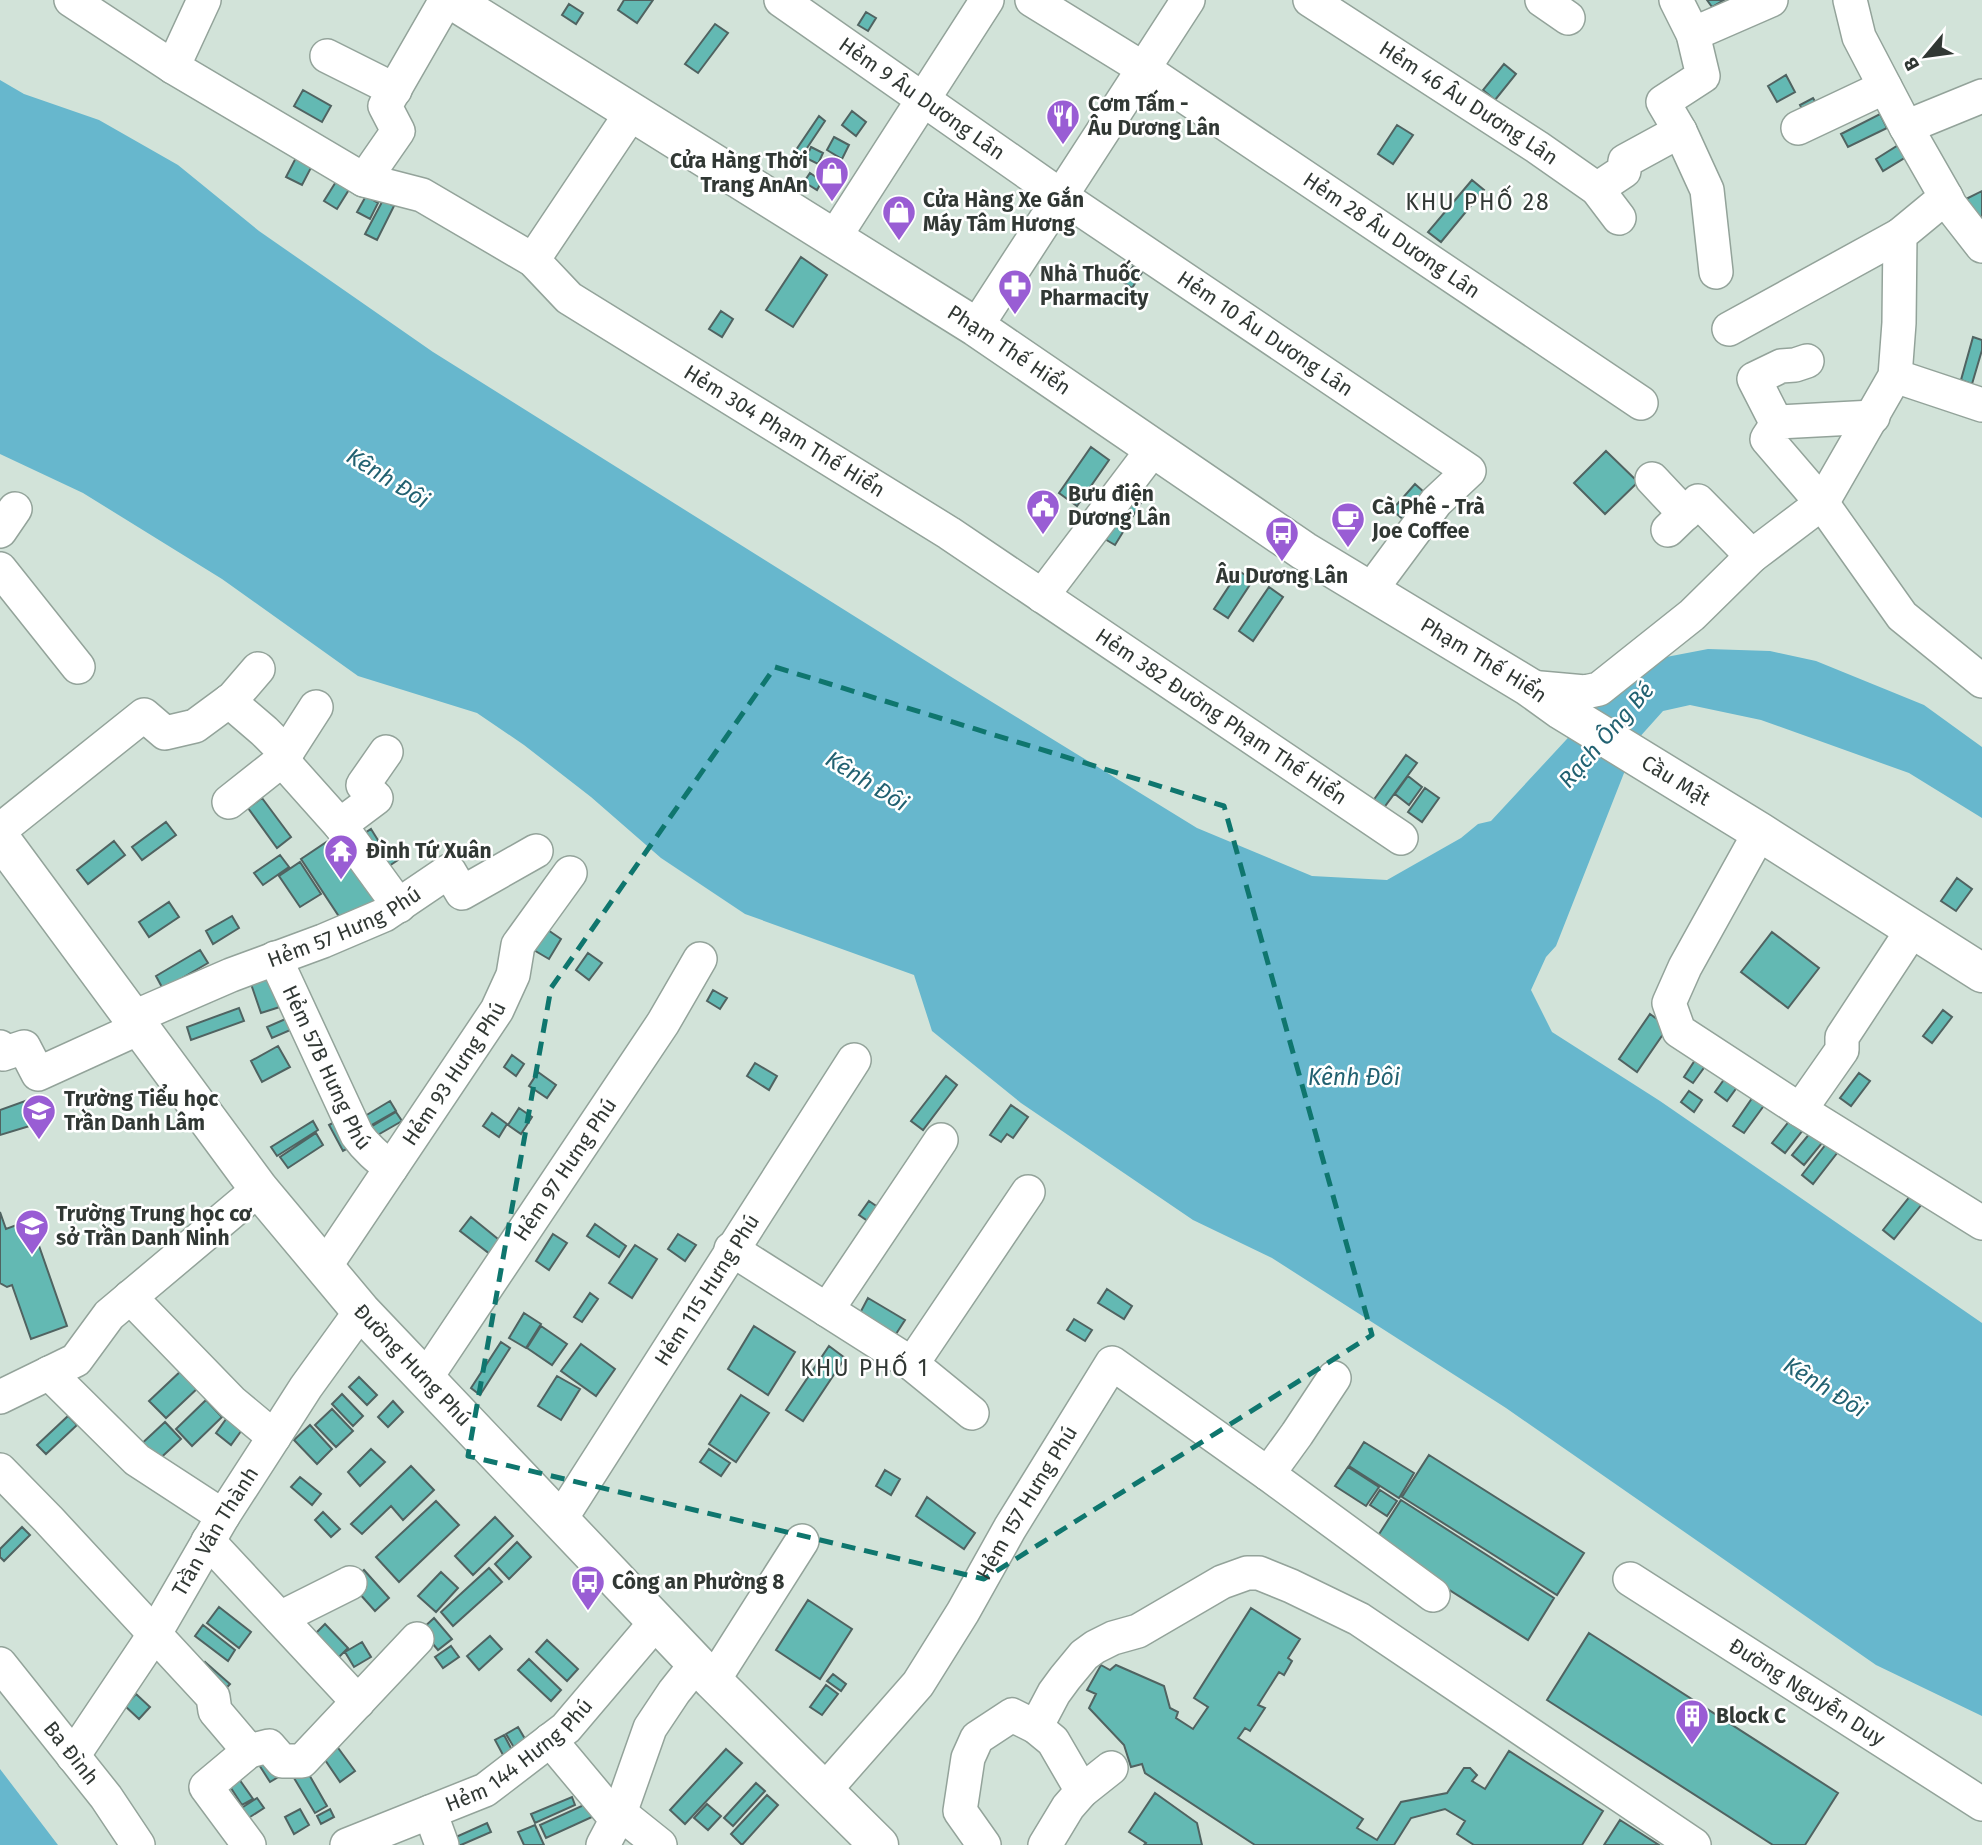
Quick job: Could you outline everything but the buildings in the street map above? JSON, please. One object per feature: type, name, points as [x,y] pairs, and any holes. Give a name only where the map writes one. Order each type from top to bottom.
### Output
[{"type":"main road","name":"Phạm Thế Hiển","points":[[452,0],[976,327],[1304,551],[1529,687],[1561,710]]},
{"type":"main road","name":"Cầu Mật","points":[[1561,710],[1760,832]]},
{"type":"main road","points":[[1760,832],[1982,973]]},
{"type":"main road","name":"Đường Hưng Phú","points":[[0,838],[259,1189],[361,1311],[656,1622],[879,1845]]},
{"type":"street","name":"Hẻm 304 Phạm Thế Hiển","points":[[71,0],[173,67],[364,180],[422,195],[533,260],[569,299],[949,533],[1042,596]]},
{"type":"street","points":[[173,67],[204,0]]},
{"type":"street","points":[[364,180],[398,131],[386,106],[446,0]]},
{"type":"street","name":"Hẻm 9 Âu Dương Lân","points":[[781,0],[1061,196]]},
{"type":"street","points":[[834,238],[988,0]]},
{"type":"street","name":"Hẻm 28 Âu Dương Lân","points":[[1032,0],[1144,69],[1641,404]]},
{"type":"street","points":[[976,327],[1188,0]]},
{"type":"street","name":"Hẻm 46 Âu Dương Lân","points":[[1310,0],[1598,189],[1619,218]]},
{"type":"street","points":[[1676,0],[1693,34],[1703,76],[1663,102],[1680,131],[1707,190],[1716,272]]},
{"type":"street","points":[[1693,34],[1771,0]]},
{"type":"street","points":[[1850,0],[1859,37],[1906,127],[1950,205],[1982,246]]},
{"type":"street","points":[[327,56],[395,90]]},
{"type":"street","points":[[1798,128],[1885,87]]},
{"type":"street","points":[[1906,127],[1982,96]]},
{"type":"street","points":[[533,260],[632,112]]},
{"type":"street","points":[[1598,189],[1624,171],[1625,161],[1680,131]]},
{"type":"street","name":"Hẻm 10 Âu Dương Lân","points":[[1061,196],[1469,471],[1436,502],[1370,591]]},
{"type":"street","points":[[1729,329],[1900,235],[1946,197]]},
{"type":"street","points":[[1900,235],[1899,323],[1895,376],[1854,409],[1778,422],[1768,439],[1822,503],[1902,615],[1982,681]]},
{"type":"street","points":[[1777,425],[1754,380],[1781,366],[1795,365],[1807,360]]},
{"type":"street","points":[[1895,376],[1982,405]]},
{"type":"street","points":[[1529,687],[1585,692],[1599,689],[1692,615],[1752,556],[1822,503],[1854,409]]},
{"type":"street","points":[[1042,596],[1154,448]]},
{"type":"street","points":[[1652,479],[1692,507],[1752,556]]},
{"type":"street","points":[[0,569],[78,667]]},
{"type":"street","name":"Hẻm 382 Đường Phạm Thế Hiển","points":[[1042,596],[1401,838]]},
{"type":"street","points":[[0,830],[144,715],[165,733],[195,726],[229,702],[258,669]]},
{"type":"street","points":[[229,702],[264,731],[340,825],[398,906]]},
{"type":"street","points":[[229,802],[285,757],[316,706]]},
{"type":"street","points":[[340,825],[376,798],[363,785],[386,752]]},
{"type":"street","points":[[1760,832],[1685,967],[1669,1003],[1679,1031],[1982,1223]]},
{"type":"street","name":"Hẻm 57 Hưng Phú","points":[[0,1047],[3,1055],[24,1047],[38,1074],[136,1023],[275,958],[384,915],[449,871],[462,893],[536,851]]},
{"type":"street","name":"Hẻm 93 Hưng Phú","points":[[324,1268],[497,1010],[513,975],[518,945],[570,873]]},
{"type":"street","points":[[1800,1110],[1842,1050],[1842,1037],[1913,929]]},
{"type":"street","name":"Hẻm 57B Hưng Phú","points":[[275,958],[357,1135],[374,1156],[391,1168]]},
{"type":"street","name":"Hẻm 97 Hưng Phú","points":[[425,1379],[663,1023],[700,959]]},
{"type":"street","name":"Hẻm 115 Hưng Phú","points":[[560,1520],[854,1060]]},
{"type":"street","points":[[827,1310],[941,1140]]},
{"type":"street","points":[[0,1397],[76,1360],[109,1315],[259,1189]]},
{"type":"street","points":[[912,1364],[1028,1192]]},
{"type":"street","points":[[732,1249],[912,1364],[972,1413]]},
{"type":"street","points":[[130,1297],[232,1402],[274,1437]]},
{"type":"street","name":"Trần Văn Thành","points":[[73,1756],[154,1635],[215,1528],[306,1387],[361,1311]]},
{"type":"street","name":"Hẻm 157 Hưng Phú","points":[[824,1791],[918,1684],[1112,1363],[1433,1595]]},
{"type":"street","points":[[49,1373],[137,1460],[215,1528],[280,1618],[358,1702]]},
{"type":"street","points":[[1268,1474],[1334,1378]]},
{"type":"street","points":[[0,1470],[213,1697],[215,1711],[249,1751]]},
{"type":"street","points":[[613,1825],[650,1728],[674,1692],[705,1672],[741,1639],[802,1541]]},
{"type":"street","points":[[1036,1727],[1065,1678],[1084,1655],[1095,1647],[1138,1631],[1222,1582],[1247,1573],[1259,1573],[1359,1619],[1694,1845]]},
{"type":"street","name":"Đường Nguyễn Duy","points":[[1630,1579],[1982,1804]]},
{"type":"street","points":[[280,1618],[350,1583]]},
{"type":"street","name":"Hẻm 144 Hưng Phú","points":[[347,1845],[485,1790],[566,1728],[656,1622]]},
{"type":"street","points":[[250,1845],[206,1787],[249,1751],[269,1746],[282,1761],[302,1761],[417,1639]]},
{"type":"street","name":"Ba Đình","points":[[0,1664],[106,1797],[138,1845]]},
{"type":"street","points":[[984,1845],[960,1811],[968,1758],[977,1738],[1012,1715],[1036,1727],[1053,1741],[1082,1791]]},
{"type":"street","points":[[550,1740],[613,1825],[660,1845]]},
{"type":"street","points":[[1045,1845],[1068,1807],[1082,1791],[1111,1768]]},
{"type":"street","points":[[429,1812],[442,1845]]},
{"type":"highlighted area","points":[[775,667],[1224,806],[1372,1335],[984,1579],[468,1456],[551,988]]},
{"type":"water","name":"Kênh Đôi","points":[[0,80],[24,94],[99,120],[178,165],[259,231],[433,352],[1197,828],[1312,876],[1387,880],[1461,838],[1478,824],[1491,821],[1617,687],[1661,658],[1708,649],[1770,651],[1816,661],[1924,705],[1982,747],[1982,818],[1909,773],[1761,720],[1690,705],[1663,711],[1637,740],[1556,946],[1546,957],[1531,990],[1552,1032],[1660,1101],[1982,1323],[1982,1716],[1876,1665],[1506,1408],[1272,1258],[1193,1220],[1021,1103],[932,1031],[914,975],[745,914],[661,858],[591,797],[524,745],[477,713],[358,676],[222,579],[83,493],[0,454]]},
{"type":"water","points":[[0,1769],[58,1845],[0,1845]]},
{"type":"place","name":"Cơm Tấm - Âu Dương Lân","points":[[1063,146]]},
{"type":"place","name":"Cửa Hàng Thời Trang AnAn","points":[[832,203]]},
{"type":"place","name":"Cửa Hàng Xe Gắn Máy Tâm Hương","points":[[899,242]]},
{"type":"place","name":"Nhà Thuốc Pharmacity","points":[[1015,316]]},
{"type":"place","name":"Bưu điện Dương Lân","points":[[1043,536]]},
{"type":"place","name":"Cà Phê - Trà Joe Coffee","points":[[1348,549]]},
{"type":"place","name":"Âu Dương Lân","points":[[1282,563]]},
{"type":"place","name":"Đình Tứ Xuân","points":[[341,881]]},
{"type":"place","name":"Trường Tiểu học Trần Danh Lâm","points":[[39,1141]]},
{"type":"place","name":"Trường Trung học cơ sở Trần Danh Ninh","points":[[32,1256]]},
{"type":"place","name":"Công an Phường 8","points":[[588,1612]]},
{"type":"place","name":"Block C","points":[[1692,1746]]},
{"type":"district","name":"KHU PHỐ 28","points":[[1478,202]]},
{"type":"district","name":"KHU PHỐ 1","points":[[865,1368]]},
{"type":"water label","name":"Rạch Ông Bé","points":[[1606,735]]}]
